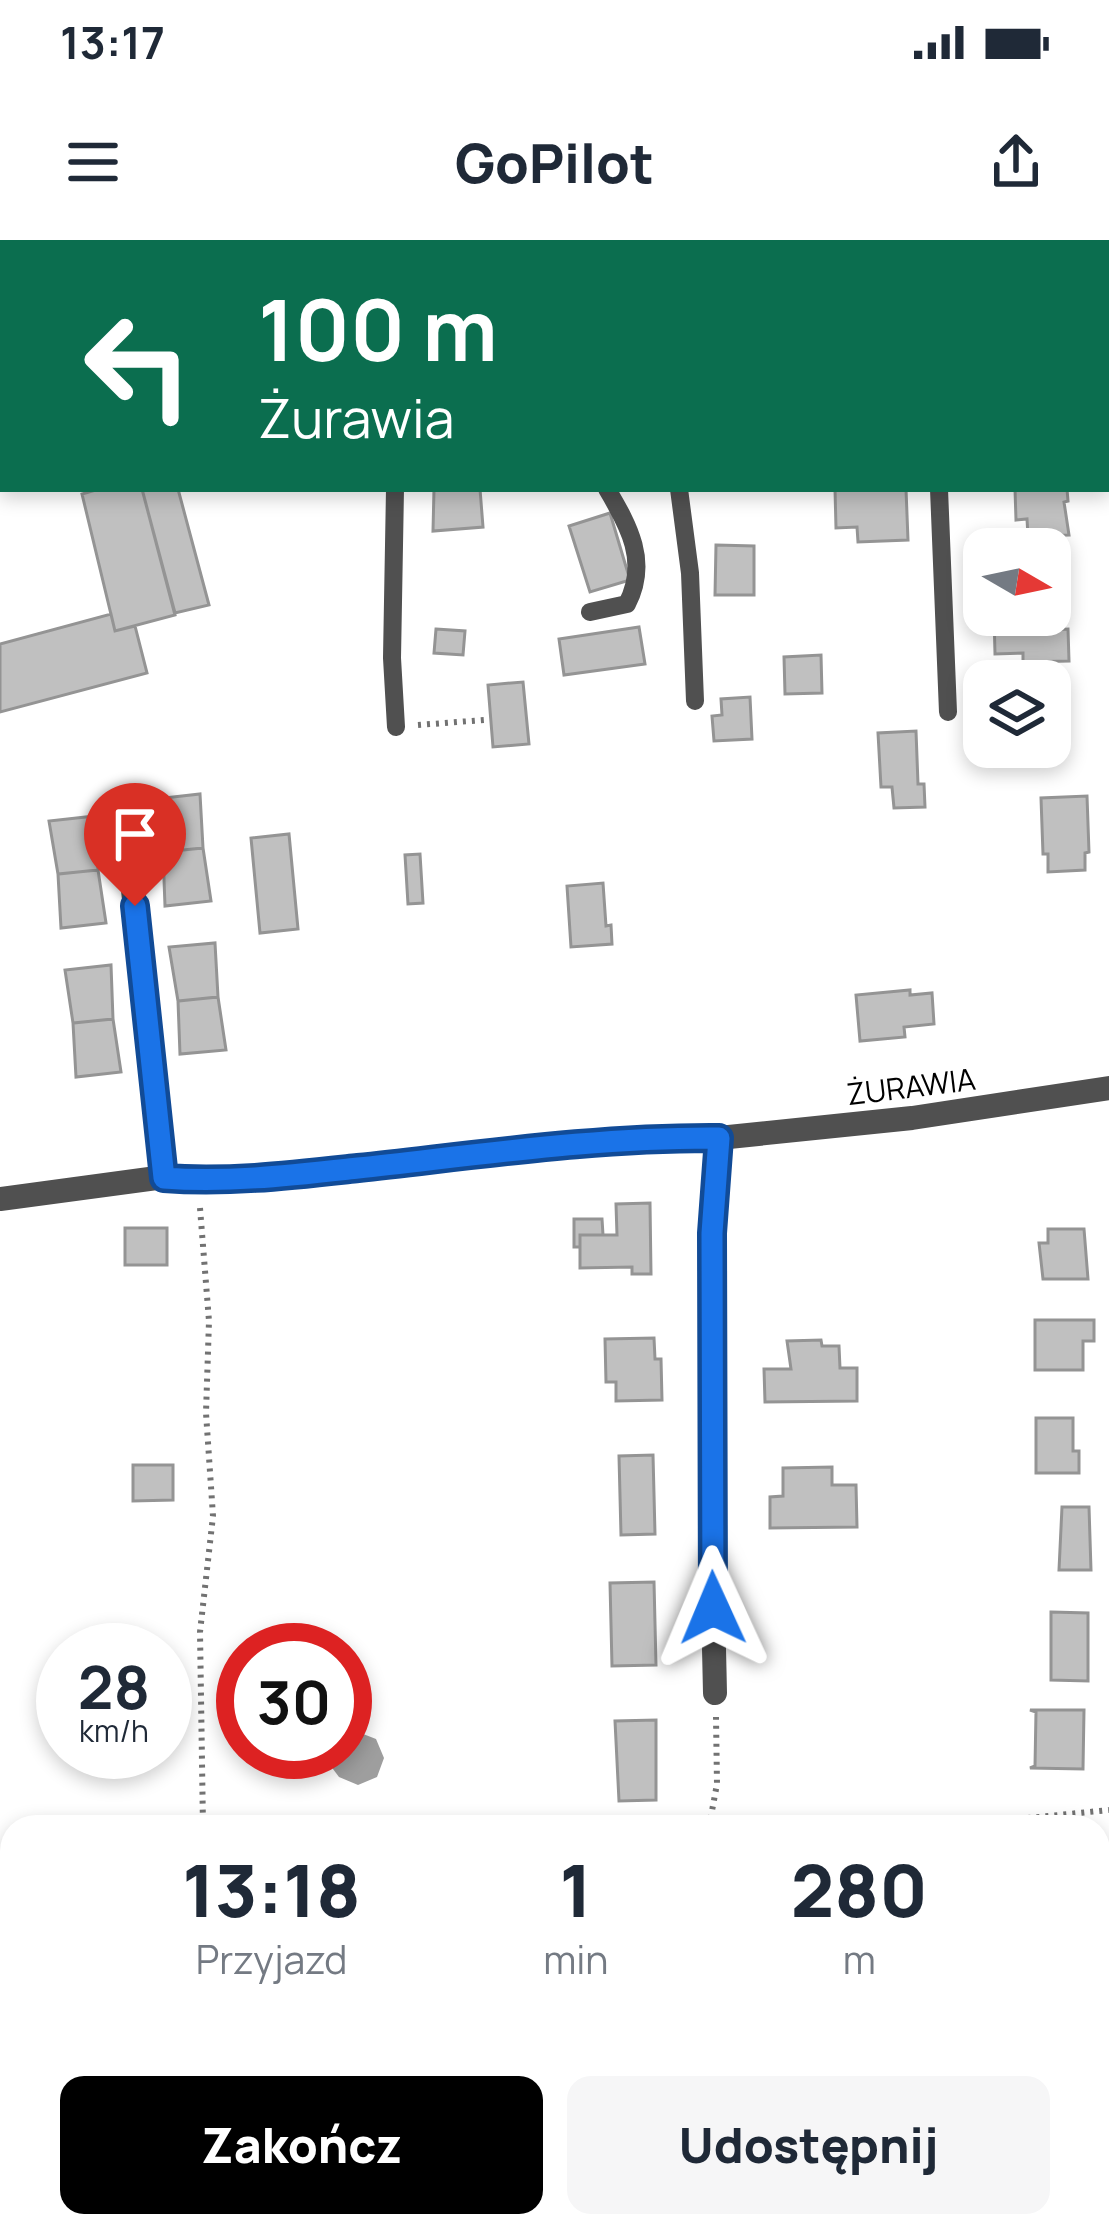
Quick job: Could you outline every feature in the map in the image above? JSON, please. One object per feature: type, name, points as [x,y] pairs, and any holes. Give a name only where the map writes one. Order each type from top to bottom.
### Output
[{"type":"street","points":[[125,816],[164,1178]]},
{"type":"street","name":"ŻURAWIA","points":[[0,1199],[164,1178],[303,1174],[648,1138],[719,1138],[912,1118],[1109,1088]]},
{"type":"street","points":[[715,1693],[712,1255],[719,1138]]},
{"type":"lane","points":[[395,492],[392,658],[397,727]]},
{"type":"lane","points":[[590,612],[628,604],[638,584],[630,526],[609,492]]},
{"type":"lane","points":[[679,492],[690,573],[695,701]]},
{"type":"lane","points":[[939,492],[948,712]]},
{"type":"path","points":[[397,727],[484,719]]},
{"type":"path","points":[[196,1180],[209,1322],[206,1413],[213,1516],[200,1632],[203,1815]]},
{"type":"path","points":[[711,1815],[717,1784],[715,1693]]},
{"type":"path","points":[[1034,1815],[1109,1810]]},
{"type":"shaded area","points":[[372,1737],[384,1758],[377,1777],[358,1785],[344,1779],[372,1779]]},
{"type":"building","points":[[143,492],[175,615],[115,631],[82,494]]},
{"type":"building","points":[[143,492],[179,492],[209,605],[175,613]]},
{"type":"building","points":[[434,492],[480,492],[483,527],[433,531]]},
{"type":"building","points":[[835,492],[906,492],[908,540],[858,542],[857,527],[836,528]]},
{"type":"building","points":[[1015,492],[1067,492],[1068,528],[1028,528],[1027,519],[1016,520]]},
{"type":"building","points":[[610,513],[630,580],[590,592],[569,526]]},
{"type":"building","points":[[716,545],[754,546],[754,595],[715,595]]},
{"type":"building","points":[[111,614],[115,631],[135,626],[147,673],[0,712],[0,644]]},
{"type":"building","points":[[639,627],[645,664],[564,675],[559,639]]},
{"type":"building","points":[[436,629],[465,631],[463,655],[434,653]]},
{"type":"building","points":[[995,636],[1068,636],[1069,660],[1023,660],[1023,653],[995,654]]},
{"type":"building","points":[[821,655],[822,693],[785,694],[784,657]]},
{"type":"building","points":[[523,682],[529,744],[493,747],[488,685]]},
{"type":"building","points":[[750,697],[752,739],[714,741],[712,716],[722,715],[721,699]]},
{"type":"building","points":[[916,731],[918,784],[924,784],[925,807],[894,808],[892,787],[881,787],[878,733]]},
{"type":"building","points":[[200,794],[203,848],[163,852],[155,799]]},
{"type":"building","points":[[1087,796],[1085,870],[1048,872],[1041,798]]},
{"type":"building","points":[[95,816],[98,870],[58,874],[49,821]]},
{"type":"building","points":[[289,834],[298,929],[260,933],[251,838]]},
{"type":"building","points":[[203,848],[211,901],[165,906],[163,852]]},
{"type":"building","points":[[420,854],[423,903],[408,904],[405,855]]},
{"type":"building","points":[[98,870],[106,923],[61,928],[58,874]]},
{"type":"building","points":[[603,883],[612,944],[571,947],[567,886]]},
{"type":"building","points":[[215,943],[218,997],[178,1001],[169,947]]},
{"type":"building","points":[[111,965],[113,1019],[73,1023],[65,970]]},
{"type":"building","points":[[910,990],[910,995],[932,993],[934,1024],[904,1027],[905,1037],[860,1041],[856,995]]},
{"type":"building","points":[[218,997],[226,1050],[180,1054],[178,1001]]},
{"type":"building","points":[[113,1019],[121,1072],[76,1077],[73,1023]]},
{"type":"building","points":[[650,1203],[651,1274],[632,1274],[632,1267],[580,1268],[580,1235],[617,1235],[616,1204]]},
{"type":"building","points":[[574,1219],[602,1219],[603,1235],[580,1235],[580,1247],[574,1247]]},
{"type":"building","points":[[125,1228],[167,1228],[167,1265],[125,1265]]},
{"type":"building","points":[[1048,1229],[1084,1229],[1088,1279],[1043,1279],[1039,1243],[1048,1243]]},
{"type":"building","points":[[1035,1320],[1094,1320],[1094,1341],[1083,1341],[1083,1370],[1035,1370]]},
{"type":"building","points":[[654,1338],[655,1359],[661,1359],[662,1400],[616,1401],[616,1382],[606,1382],[605,1339]]},
{"type":"building","points":[[821,1340],[822,1346],[839,1346],[840,1368],[857,1368],[857,1401],[765,1402],[764,1369],[791,1369],[787,1341]]},
{"type":"building","points":[[1036,1418],[1073,1418],[1079,1473],[1036,1473]]},
{"type":"building","points":[[653,1455],[655,1534],[621,1535],[619,1456]]},
{"type":"building","points":[[133,1465],[173,1465],[173,1500],[133,1501]]},
{"type":"building","points":[[832,1467],[832,1485],[856,1485],[857,1527],[770,1528],[770,1497],[783,1496],[783,1468]]},
{"type":"building","points":[[1062,1507],[1089,1507],[1091,1570],[1059,1570]]},
{"type":"building","points":[[654,1582],[656,1665],[612,1666],[610,1583]]},
{"type":"building","points":[[1051,1612],[1088,1613],[1088,1681],[1051,1680]]},
{"type":"building","points":[[1030,1710],[1084,1710],[1083,1769],[1030,1768],[1035,1766],[1036,1712]]},
{"type":"building","points":[[656,1720],[656,1800],[619,1801],[615,1721]]},
{"type":"route","points":[[135,906],[164,1178],[303,1174],[648,1138],[719,1138],[712,1233],[713,1608]]}]
